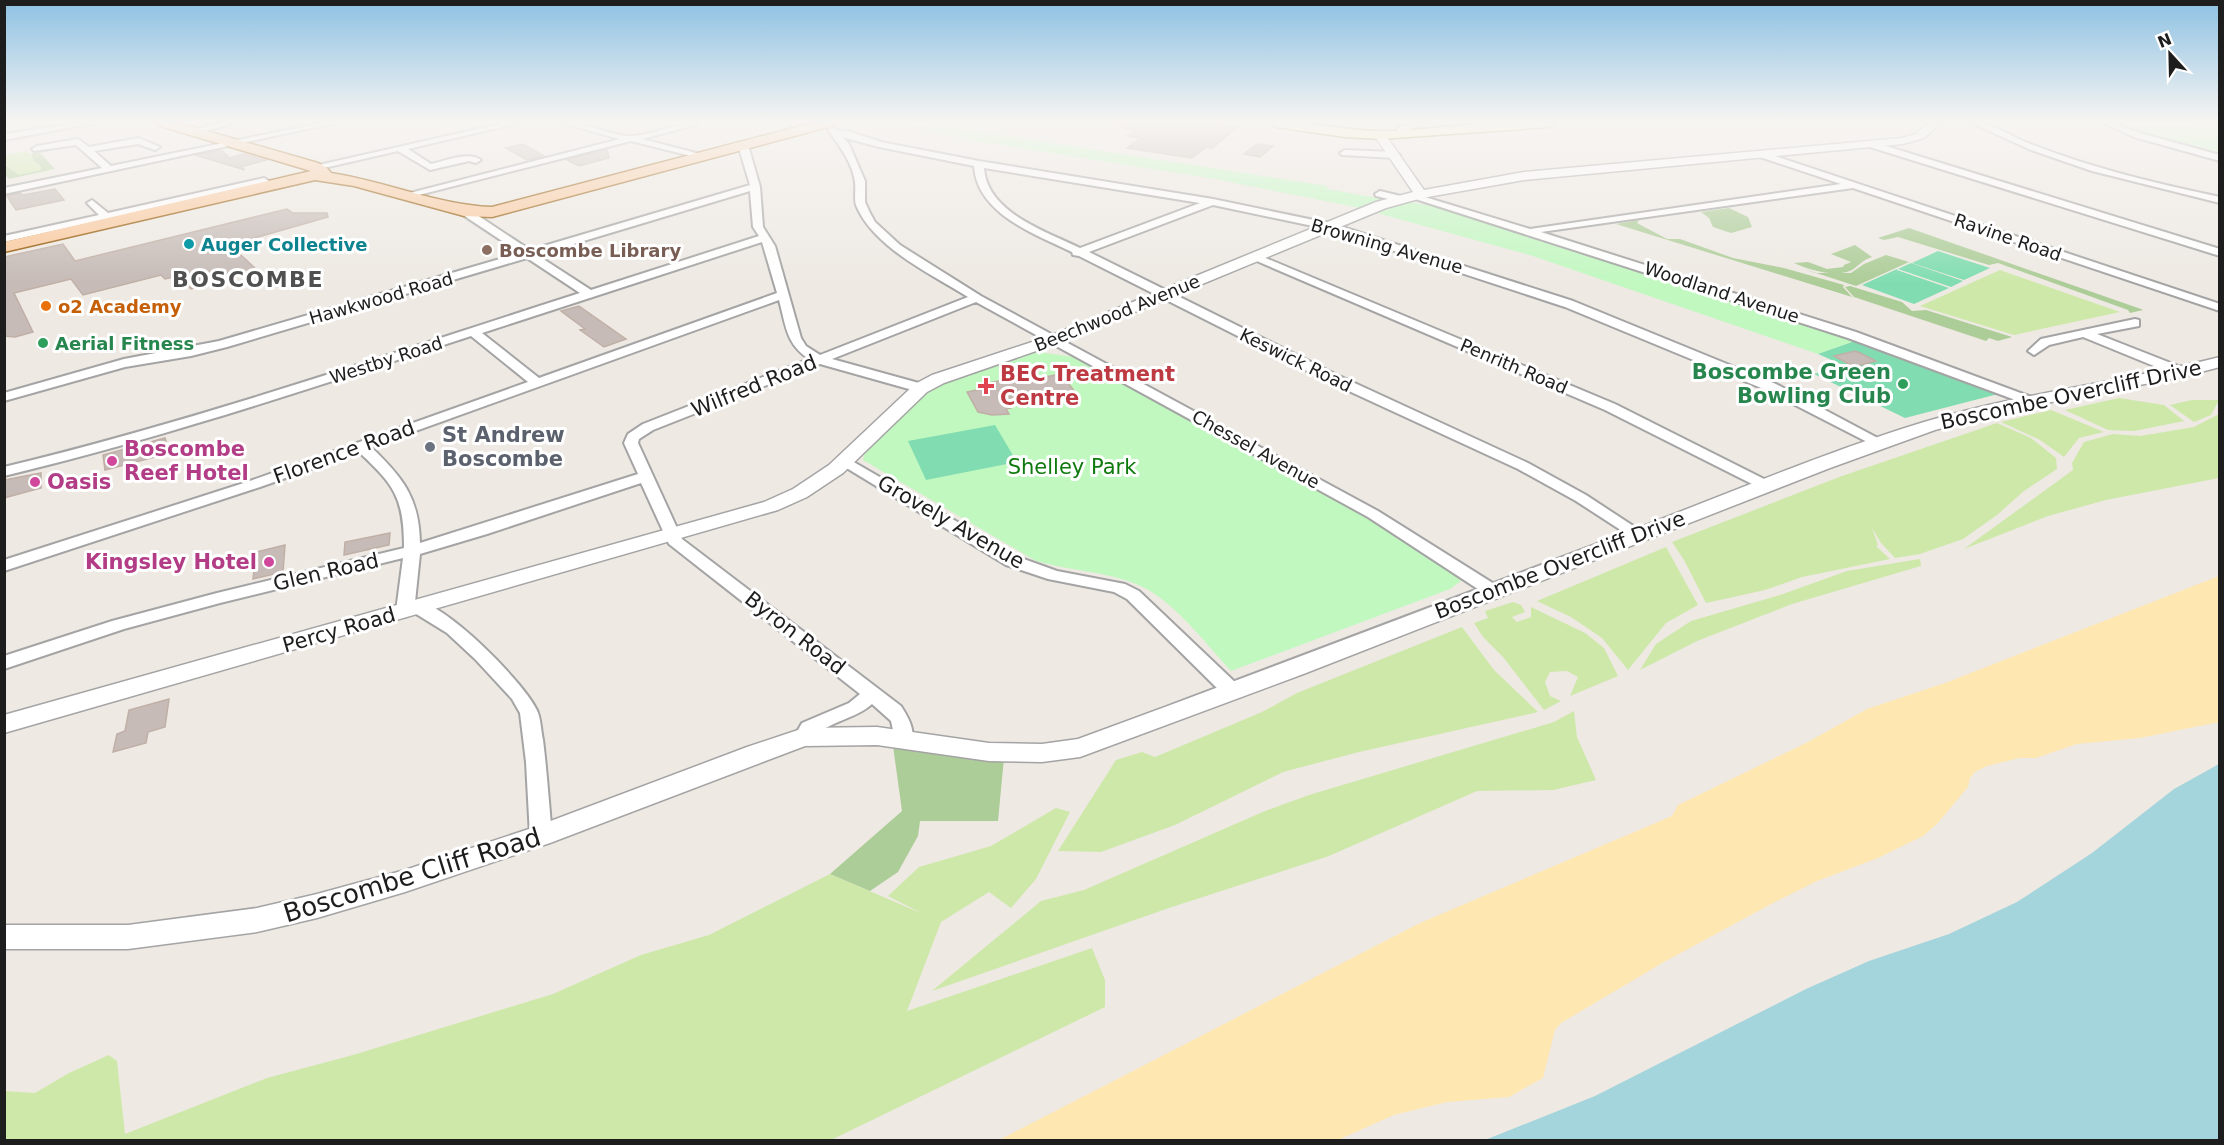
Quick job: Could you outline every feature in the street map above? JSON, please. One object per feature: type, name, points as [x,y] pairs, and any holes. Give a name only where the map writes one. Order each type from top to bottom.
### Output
[{"type":"main road","points":[[310,176],[364,184],[481,213],[626,176]]},
{"type":"main road","points":[[4,249],[187,205],[313,178]]},
{"type":"main road","points":[[446,205],[481,213]]},
{"type":"street","points":[[4,191],[74,176]]},
{"type":"street","points":[[313,178],[318,176]]},
{"type":"street","points":[[407,195],[480,176]]},
{"type":"street","points":[[752,176],[758,226],[770,246],[795,338],[810,355],[819,360],[921,388]]},
{"type":"street","name":"Chessel Avenue","points":[[858,176],[860,202],[871,224],[896,247],[977,298],[1056,339],[1373,514],[1493,591]]},
{"type":"street","name":"Keswick Road","points":[[981,176],[983,190],[995,204],[1020,222],[1077,253],[1330,377],[1523,466],[1581,498],[1639,535]]},
{"type":"street","name":"Browning Avenue","points":[[1056,176],[1213,202],[1329,226],[1511,284],[1579,308],[1771,387],[1880,443]]},
{"type":"street","points":[[1403,176],[1411,196]]},
{"type":"street","name":"Beechwood Avenue","points":[[673,535],[771,506],[800,493],[826,477],[845,461],[921,388],[956,371],[1056,339],[1329,226],[1411,196],[1492,180],[1531,176]]},
{"type":"street","name":"Ravine Road","points":[[1829,176],[2220,308]]},
{"type":"street","points":[[1974,176],[2220,253]]},
{"type":"street","points":[[2130,176],[2220,200]]},
{"type":"street","points":[[4,239],[264,181]]},
{"type":"street","points":[[1528,231],[1855,185]]},
{"type":"street","name":"Hawkwood Road","points":[[4,397],[124,363],[224,344],[755,187]]},
{"type":"street","name":"Woodland Avenue","points":[[1380,194],[1411,196],[1528,231],[1852,335],[2029,401]]},
{"type":"street","points":[[1077,253],[1213,202]]},
{"type":"street","points":[[92,203],[106,216]]},
{"type":"street","points":[[481,213],[530,254],[589,294]]},
{"type":"street","name":"Westby Road","points":[[4,472],[149,434],[764,238]]},
{"type":"street","name":"Penrith Road","points":[[1256,257],[1610,407],[1767,486]]},
{"type":"street","name":"Florence Road","points":[[4,566],[184,508],[783,295]]},
{"type":"street","name":"Wilfred Road","points":[[673,535],[631,443],[633,437],[640,431],[977,298]]},
{"type":"street","points":[[2034,351],[2045,342],[2135,323]]},
{"type":"street","points":[[474,332],[537,383]]},
{"type":"street","points":[[2084,333],[2181,372]]},
{"type":"street","name":"Boscombe Overcliff Drive","points":[[903,740],[989,752],[1042,753],[1096,743],[1929,426],[2029,401],[2181,372],[2220,362]]},
{"type":"street","points":[[361,446],[398,484],[404,495],[410,517],[412,609],[453,629],[519,695],[529,713],[536,762],[541,836]]},
{"type":"street","name":"Grovely Avenue","points":[[845,461],[1012,561],[1054,575],[1119,588],[1133,595],[1232,691]]},
{"type":"street","name":"Glen Road","points":[[4,663],[140,619],[411,551],[481,531],[647,476]]},
{"type":"street","name":"Percy Road","points":[[4,724],[673,535]]},
{"type":"street","name":"Byron Road","points":[[673,535],[675,541],[894,711],[900,720],[903,740]]},
{"type":"street","name":"Boscombe Cliff Road","points":[[804,737],[809,728],[856,708],[873,693]]},
{"type":"street","name":"Boscombe Cliff Road","points":[[4,938],[128,937],[257,920],[357,896],[541,836],[756,753],[804,737],[877,736],[903,740]]},
{"type":"green space","points":[[1199,176],[1266,176],[1327,186],[1327,189],[1384,199],[1360,208]]},
{"type":"green space","points":[[1408,202],[1439,207],[1855,341],[1818,354],[1533,256],[1377,213]]},
{"type":"green space","points":[[1729,208],[1748,217],[1752,227],[1731,233],[1713,227],[1709,218],[1701,212]]},
{"type":"green space","points":[[1639,220],[1637,223],[1667,239],[1680,239],[1733,258],[1784,268],[1844,285],[1843,287],[1852,297],[1616,224]]},
{"type":"green space","points":[[1909,228],[2143,310],[2130,313],[2128,310],[1998,263],[1989,265],[1898,237],[1884,240],[1878,238]]},
{"type":"green space","points":[[1855,245],[1872,257],[1846,272],[1823,272],[1794,263],[1808,262],[1827,269],[1843,267],[1851,262],[1831,254]]},
{"type":"green space","points":[[1938,251],[1990,268],[1964,280],[1912,263]]},
{"type":"green space","points":[[1886,255],[1909,262],[1856,286],[1816,273],[1851,273],[1864,264]]},
{"type":"green space","points":[[1911,263],[1963,281],[1951,287],[1898,269]]},
{"type":"green space","points":[[1897,269],[1949,288],[1914,304],[1862,285]]},
{"type":"green space","points":[[2000,270],[2120,312],[2014,335],[1920,306]]},
{"type":"green space","points":[[1850,286],[1902,302],[1912,311],[1926,310],[2012,337],[1998,341],[1989,338],[1986,341],[1854,297],[1845,287]]},
{"type":"green space","name":"Boscombe Green Bowling Club","points":[[1855,341],[1998,394],[1905,418],[1814,374],[1843,365],[1818,354]]},
{"type":"green space","name":"Shelley Park","points":[[1038,352],[1082,358],[1374,519],[1454,571],[1461,581],[1450,589],[1231,671],[1175,610],[1149,591],[1125,580],[1036,561],[863,460],[864,455],[897,420],[934,389],[971,372]]},
{"type":"green space","points":[[2119,398],[2164,405],[2184,421],[2134,431],[2108,430],[2065,410]]},
{"type":"green space","points":[[2192,400],[2219,400],[2211,415],[2194,422],[2170,405]]},
{"type":"green space","points":[[2051,410],[2104,432],[2079,438],[2064,457],[2040,440],[2001,422]]},
{"type":"green space","points":[[2219,414],[2219,478],[2106,500],[2048,516],[1964,549],[2073,470],[2072,463],[2084,442],[2113,434],[2140,436],[2194,427]]},
{"type":"green space","points":[[1997,423],[2031,438],[2056,458],[2057,469],[2024,491],[1997,515],[1963,539],[1920,554],[1895,558],[1881,543],[1872,528],[1878,545],[1876,546],[1890,559],[1802,577],[1765,590],[1706,603],[1672,542],[1842,476]]},
{"type":"green space","points":[[995,425],[1017,462],[926,480],[908,441]]},
{"type":"green space","points":[[1666,547],[1698,605],[1666,623],[1628,670],[1602,638],[1571,617],[1537,601]]},
{"type":"green space","points":[[1920,559],[1921,566],[1792,604],[1697,641],[1640,670],[1656,644],[1691,621],[1783,594],[1847,571]]},
{"type":"green space","points":[[1513,602],[1521,605],[1525,612],[1512,617],[1517,622],[1531,617],[1531,607],[1585,633],[1604,648],[1618,676],[1570,696],[1578,677],[1567,671],[1550,672],[1545,682],[1550,696],[1561,701],[1544,710],[1474,623],[1488,618],[1485,611]]},
{"type":"green space","points":[[1462,627],[1494,670],[1538,712],[1359,752],[1283,772],[1175,825],[1101,852],[1058,851],[1116,760],[1142,752],[1155,757],[1262,712],[1297,693]]},
{"type":"green space","points":[[1574,711],[1577,737],[1596,780],[1553,790],[1477,791],[1329,856],[1169,908],[932,991],[1041,901],[1084,890],[1265,811],[1309,795],[1554,722]]},
{"type":"green space","points":[[893,746],[1004,758],[998,821],[920,821],[918,836],[898,872],[870,891],[830,874],[902,811]]},
{"type":"green space","points":[[1056,808],[1070,812],[1036,879],[1011,908],[989,892],[941,922],[907,1011],[1092,948],[1105,980],[1105,1007],[831,1140],[5,1140],[5,1091],[35,1093],[69,1073],[109,1055],[117,1061],[125,1134],[267,1078],[353,1055],[553,994],[641,955],[709,935],[830,874],[923,914],[888,896],[919,867],[991,846]]},
{"type":"sand","points":[[2219,576],[2219,722],[2140,738],[2077,744],[2036,758],[2019,758],[1987,766],[1975,772],[1970,778],[1968,787],[1937,824],[1923,836],[1878,858],[1817,881],[1773,903],[1664,962],[1561,1023],[1555,1030],[1543,1078],[1509,1097],[1447,1102],[1394,1115],[1338,1140],[999,1140],[1420,923],[1672,816],[1678,805],[1806,743],[1867,709],[1945,683]]},
{"type":"water","points":[[2219,764],[2219,1140],[1485,1140],[1595,1096],[1806,989],[1869,961],[1949,934],[2017,902],[2092,853],[2174,789]]},
{"type":"building","points":[[55,189],[64,200],[16,210],[7,196],[20,193],[23,195]]},
{"type":"building","points":[[287,209],[293,213],[327,213],[328,217],[230,245],[258,271],[191,289],[178,276],[165,279],[161,275],[83,295],[71,279],[14,293],[33,332],[15,337],[4,336],[4,257],[63,244],[75,261]]},
{"type":"building","points":[[579,306],[626,339],[604,347],[580,330],[585,329],[561,311]]},
{"type":"building","points":[[1855,351],[1876,361],[1854,367],[1834,356]]},
{"type":"building","points":[[1061,374],[1075,392],[1010,406],[1011,408],[1006,409],[1009,414],[992,415],[978,412],[967,392],[981,389],[978,385],[1030,375],[1034,379]]},
{"type":"building","points":[[165,438],[170,453],[105,470],[103,455]]},
{"type":"building","points":[[41,473],[41,488],[4,498],[4,480]]},
{"type":"building","points":[[390,533],[389,545],[344,555],[345,542]]},
{"type":"building","name":"Kingsley Hotel","points":[[285,545],[283,572],[253,579],[256,552]]},
{"type":"building","points":[[169,699],[165,727],[148,732],[146,743],[113,752],[117,734],[125,731],[129,710]]},
{"type":"place","name":"Auger Collective","points":[[189,244]]},
{"type":"place","name":"Boscombe Library","points":[[487,250]]},
{"type":"place","name":"o2 Academy","points":[[46,306]]},
{"type":"place","name":"Aerial Fitness","points":[[43,343]]},
{"type":"place","name":"Boscombe Green Bowling Club","points":[[1903,384]]},
{"type":"place","name":"BEC Treatment Centre","points":[[986,386]]},
{"type":"place","name":"St Andrew Boscombe","points":[[430,447]]},
{"type":"place","name":"Boscombe Reef Hotel","points":[[112,461]]},
{"type":"place","name":"Oasis","points":[[35,482]]},
{"type":"place","name":"Kingsley Hotel","points":[[269,562]]},
{"type":"district","name":"BOSCOMBE","points":[[248,279]]}]
